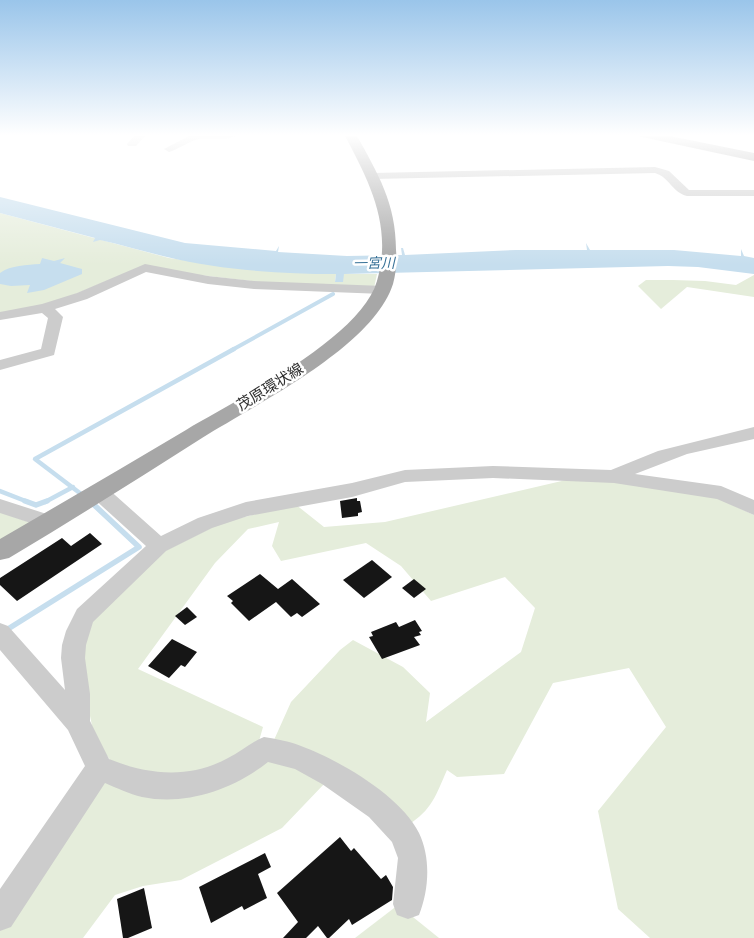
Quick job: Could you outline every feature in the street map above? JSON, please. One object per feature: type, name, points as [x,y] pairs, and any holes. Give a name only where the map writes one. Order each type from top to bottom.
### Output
[{"type":"main road","name":"茂原環状線","points":[[0,550],[92,497],[317,358],[357,325],[383,290],[390,258],[383,199],[374,178]]},
{"type":"street","points":[[672,178],[681,190],[687,192],[754,193]]},
{"type":"street","points":[[0,316],[45,308],[82,296],[145,268],[208,280],[254,285],[383,290]]},
{"type":"street","points":[[0,365],[48,352],[56,318],[45,308]]},
{"type":"street","points":[[614,478],[632,466],[664,455],[754,433]]},
{"type":"street","points":[[77,722],[80,707],[72,670],[73,642],[76,630],[85,616],[158,546],[205,523],[246,509],[352,490],[405,476],[493,472],[614,478],[721,493],[754,508]]},
{"type":"street","points":[[92,497],[158,546]]},
{"type":"street","points":[[0,506],[49,522]]},
{"type":"street","points":[[2,636],[77,722],[100,768],[140,783],[175,787],[230,773],[264,749],[303,759],[376,804],[401,829],[409,843],[413,866],[408,904]]},
{"type":"street","points":[[0,916],[100,768]]},
{"type":"green space","points":[[0,213],[169,258],[253,270],[336,274],[335,282],[344,274],[377,274],[374,288],[277,284],[138,268],[49,305],[0,313]]},
{"type":"green space","points":[[754,275],[754,297],[687,287],[661,309],[638,286],[646,280],[705,281],[736,285]]},
{"type":"green space","points":[[566,480],[619,481],[713,496],[754,515],[754,938],[650,938],[618,909],[598,811],[666,727],[629,668],[553,683],[504,774],[457,777],[447,770],[428,808],[408,825],[274,740],[291,702],[340,650],[353,640],[403,667],[430,693],[426,722],[521,652],[535,608],[505,577],[431,601],[401,566],[366,543],[281,561],[272,546],[279,522],[248,529],[215,563],[138,669],[263,727],[257,748],[228,768],[157,777],[111,761],[95,740],[84,687],[82,627],[161,548],[210,526],[295,504],[324,527],[385,522]]},
{"type":"green space","points":[[0,512],[34,524],[0,544]]},
{"type":"green space","points":[[271,756],[325,783],[282,828],[181,880],[143,886],[115,895],[83,938],[0,938],[0,930],[107,779],[144,790]]},
{"type":"green space","points":[[398,905],[439,938],[355,938]]},
{"type":"water","name":"一宮川","points":[[0,197],[185,243],[276,251],[279,246],[278,252],[347,256],[402,255],[401,248],[403,248],[405,255],[516,250],[587,250],[586,243],[590,250],[674,250],[741,256],[741,249],[744,256],[754,258],[754,274],[698,267],[668,266],[344,274],[343,282],[335,282],[336,274],[272,272],[229,268],[159,255],[100,240],[93,242],[95,238],[0,213]]},
{"type":"water","points":[[42,258],[54,261],[65,258],[60,263],[82,269],[82,274],[44,290],[27,293],[30,285],[11,286],[0,284],[0,273],[4,270],[40,264]]},
{"type":"building","points":[[357,498],[357,501],[360,501],[362,512],[358,513],[358,516],[342,518],[340,501]]},
{"type":"building","points":[[90,533],[102,544],[17,601],[0,585],[0,578],[62,538],[71,546]]},
{"type":"building","points":[[372,560],[392,577],[364,598],[343,580]]},
{"type":"building","points":[[260,574],[278,589],[292,579],[320,604],[302,617],[297,613],[291,617],[276,602],[249,621],[231,603],[233,601],[227,596]]},
{"type":"building","points":[[414,579],[426,589],[414,598],[402,588]]},
{"type":"building","points":[[187,607],[197,617],[185,625],[175,616]]},
{"type":"building","points":[[415,620],[422,631],[419,632],[421,635],[414,637],[420,645],[382,659],[369,637],[373,636],[371,632],[396,622],[399,627]]},
{"type":"building","points":[[172,639],[197,652],[185,667],[181,665],[169,678],[148,666]]},
{"type":"building","points":[[340,837],[351,851],[354,848],[381,879],[386,875],[393,887],[392,900],[352,925],[349,919],[329,938],[318,926],[306,938],[283,938],[298,922],[277,893]]},
{"type":"building","points":[[265,853],[271,867],[258,874],[267,898],[244,910],[242,906],[211,923],[199,887]]},
{"type":"building","points":[[144,888],[152,928],[128,938],[123,938],[117,899]]},
{"type":"waterway","points":[[232,350],[333,294]]},
{"type":"waterway","points":[[72,487],[35,459],[234,349]]},
{"type":"waterway","points":[[47,501],[72,487]]},
{"type":"waterway","points":[[72,487],[85,497]]},
{"type":"waterway","points":[[0,491],[28,502]]},
{"type":"waterway","points":[[25,501],[36,505],[47,501]]},
{"type":"waterway","points":[[0,634],[139,547],[91,502]]}]
